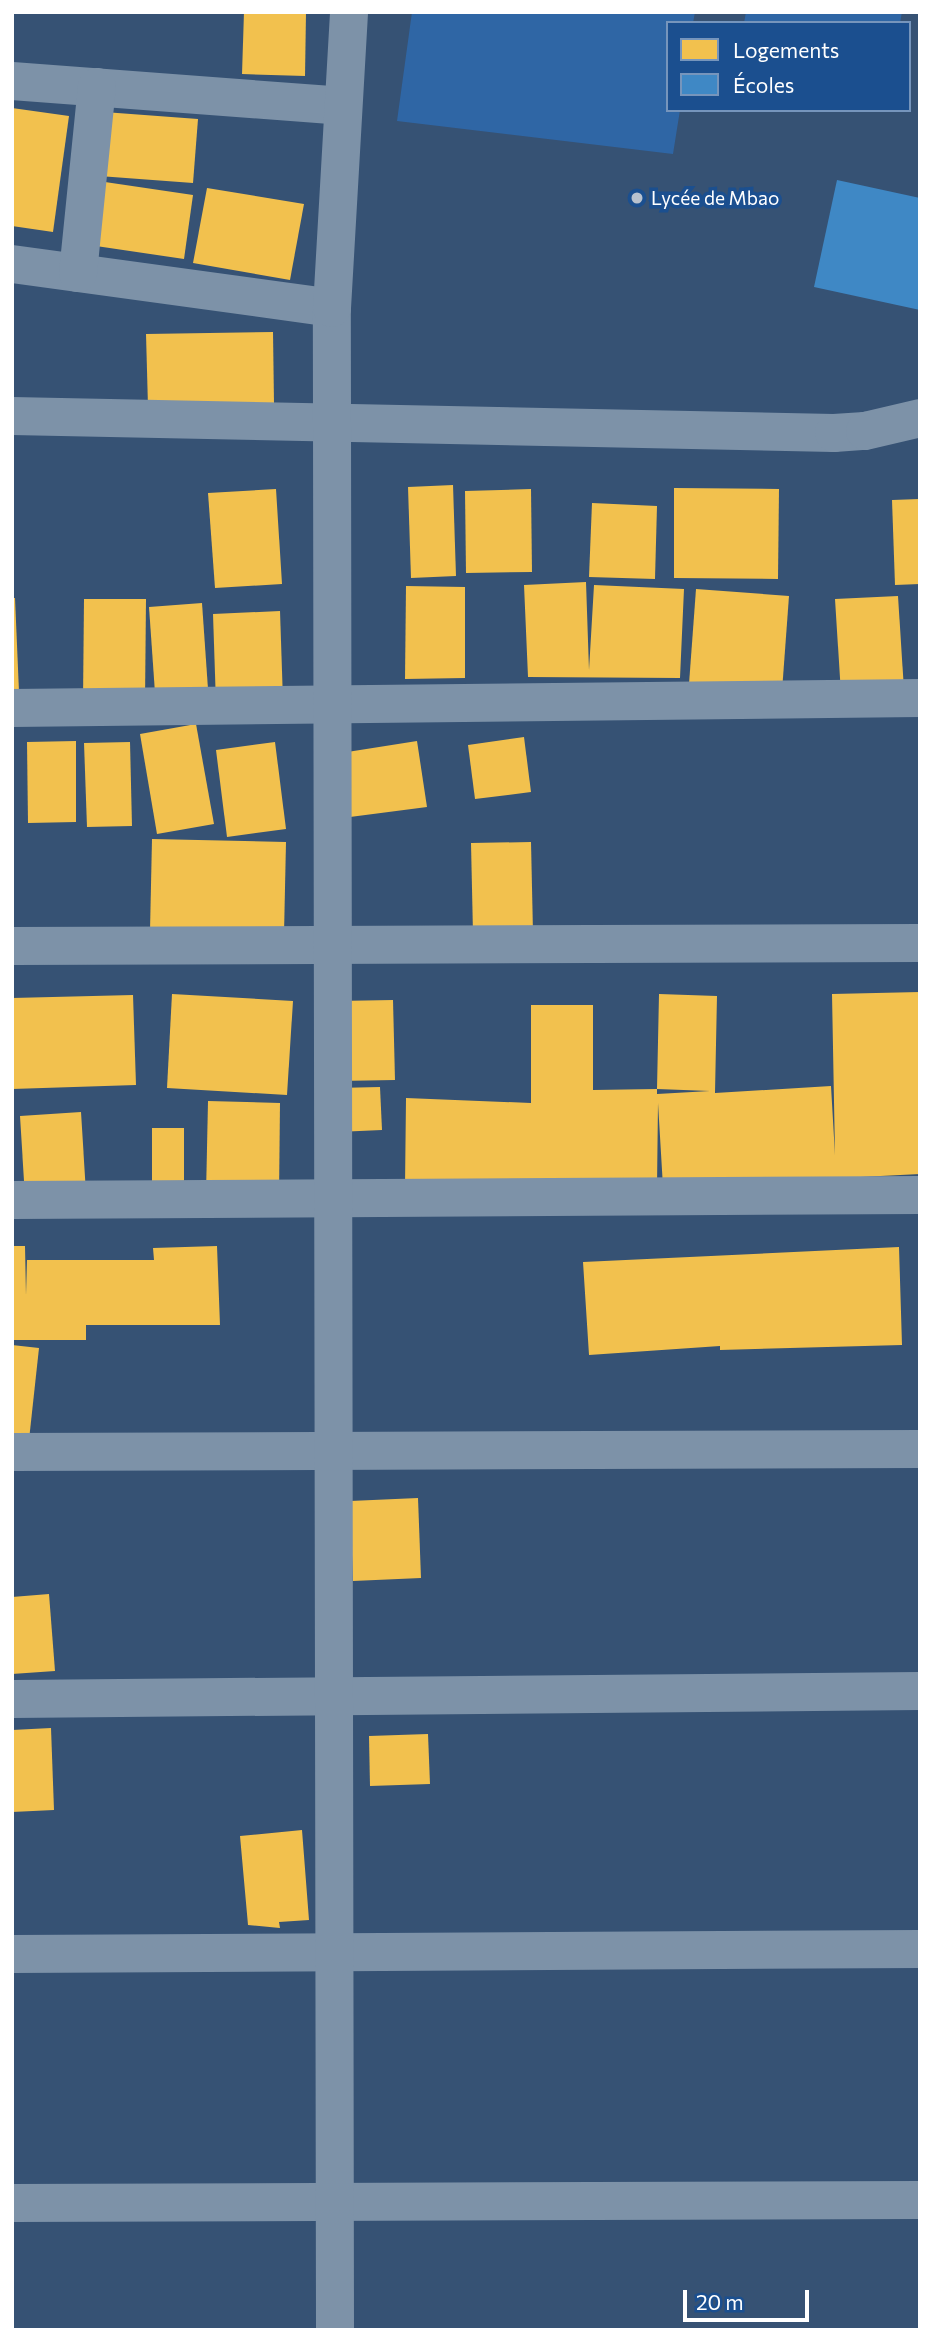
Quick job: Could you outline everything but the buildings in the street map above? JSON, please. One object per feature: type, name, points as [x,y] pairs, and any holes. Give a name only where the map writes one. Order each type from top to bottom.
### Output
[{"type":"street","points":[[335,2330],[332,308],[341,106],[349,12]]},
{"type":"street","points":[[12,81],[341,106]]},
{"type":"street","points":[[78,273],[97,87]]},
{"type":"street","points":[[12,264],[332,308]]},
{"type":"street","points":[[12,416],[332,420],[834,433],[864,431],[920,418]]},
{"type":"street","points":[[12,708],[920,698]]},
{"type":"street","points":[[12,946],[920,943]]},
{"type":"street","points":[[12,1200],[920,1195]]},
{"type":"street","points":[[12,1452],[920,1449]]},
{"type":"street","points":[[12,1699],[920,1691]]},
{"type":"street","points":[[12,1954],[920,1949]]},
{"type":"street","points":[[12,2203],[920,2200]]},
{"type":"shaded area","points":[[412,12],[695,12],[693,21],[666,21],[666,112],[680,112],[673,154],[397,121]]},
{"type":"shaded area","points":[[746,12],[902,12],[900,21],[744,21]]},
{"type":"place","name":"Lycée de Mbao","points":[[637,198]]}]
